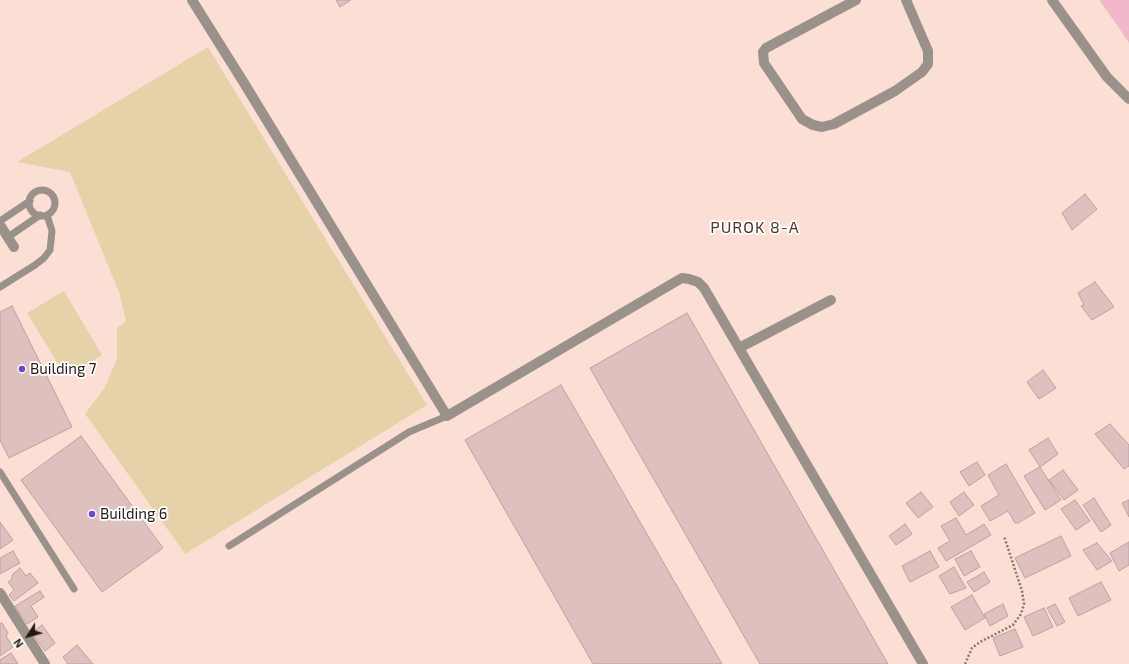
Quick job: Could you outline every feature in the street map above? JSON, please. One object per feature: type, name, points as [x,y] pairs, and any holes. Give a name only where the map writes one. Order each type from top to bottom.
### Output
[{"type":"street","points":[[192,0],[447,416],[682,278],[690,278],[704,288],[923,664]]},
{"type":"street","points":[[856,0],[766,48],[763,52],[764,63],[802,119],[813,125],[822,127],[834,124],[895,91],[922,72],[928,64],[928,51],[906,0]]},
{"type":"street","points":[[1052,0],[1107,77],[1129,99]]},
{"type":"street","points":[[0,225],[14,247]]},
{"type":"street","points":[[739,348],[831,300]]},
{"type":"street","points":[[0,593],[45,664]]},
{"type":"lane","points":[[0,221],[30,201],[33,194],[40,190],[50,193],[55,199],[54,206],[43,215],[8,237]]},
{"type":"lane","points":[[0,287],[35,265],[44,258],[50,250],[52,231],[43,215],[33,212],[30,201]]},
{"type":"lane","points":[[229,546],[409,432],[447,416]]},
{"type":"lane","points":[[0,472],[74,589]]},
{"type":"path","points":[[964,664],[972,648],[980,642],[1013,625],[1021,614],[1024,604],[1022,591],[1004,536]]},
{"type":"shaded area","points":[[1099,0],[1129,0],[1129,43],[1117,25]]},
{"type":"shaded area","points":[[208,47],[427,405],[185,554],[85,414],[105,387],[117,359],[117,328],[126,321],[120,295],[70,172],[17,162]]},
{"type":"shaded area","points":[[64,291],[102,355],[66,377],[27,313]]},
{"type":"building","points":[[336,0],[351,0],[340,7]]},
{"type":"building","points":[[1085,194],[1097,209],[1072,230],[1062,213]]},
{"type":"building","points":[[1095,282],[1114,307],[1092,320],[1081,306],[1084,305],[1078,293]]},
{"type":"building","name":"Building 7","points":[[12,306],[72,427],[9,458],[0,440],[0,312]]},
{"type":"building","points":[[687,313],[888,664],[760,664],[590,368]]},
{"type":"building","points":[[1043,370],[1056,388],[1039,399],[1027,382]]},
{"type":"building","points":[[561,385],[722,664],[593,664],[465,440]]},
{"type":"building","points":[[1110,424],[1129,445],[1129,466],[1124,469],[1095,434]]},
{"type":"building","name":"Building 6","points":[[81,436],[163,548],[102,592],[21,480]]},
{"type":"building","points":[[1048,438],[1058,454],[1040,467],[1029,450]]},
{"type":"building","points":[[977,462],[985,475],[969,486],[960,472]]},
{"type":"building","points":[[1006,464],[1035,513],[1018,523],[1015,523],[1008,511],[990,521],[981,506],[999,495],[988,475]]},
{"type":"building","points":[[1040,467],[1061,500],[1045,510],[1024,476]]},
{"type":"building","points":[[1063,470],[1078,490],[1064,500],[1049,480]]},
{"type":"building","points":[[921,492],[933,507],[918,518],[906,503]]},
{"type":"building","points":[[964,492],[974,505],[959,516],[950,502]]},
{"type":"building","points":[[1094,498],[1111,525],[1101,532],[1083,505]]},
{"type":"building","points":[[1075,500],[1090,521],[1076,530],[1061,509]]},
{"type":"building","points":[[1129,500],[1129,517],[1122,503]]},
{"type":"building","points":[[956,518],[966,535],[984,524],[991,535],[946,561],[938,548],[950,541],[941,526]]},
{"type":"building","points":[[0,522],[13,540],[0,549]]},
{"type":"building","points":[[905,524],[912,534],[896,545],[889,536]]},
{"type":"building","points":[[1061,536],[1071,556],[1025,578],[1015,558]]},
{"type":"building","points":[[1129,542],[1129,565],[1119,571],[1110,553]]},
{"type":"building","points":[[1097,543],[1112,561],[1097,570],[1083,550]]},
{"type":"building","points":[[13,551],[20,563],[0,574],[0,558]]},
{"type":"building","points":[[930,551],[939,567],[910,582],[902,566]]},
{"type":"building","points":[[971,551],[980,567],[964,576],[955,559]]},
{"type":"building","points":[[954,567],[966,588],[950,594],[939,576]]},
{"type":"building","points":[[20,568],[26,576],[30,573],[38,583],[14,601],[9,595],[14,590],[8,582],[12,579],[12,575]]},
{"type":"building","points":[[984,572],[990,582],[974,592],[967,582]]},
{"type":"building","points":[[1101,582],[1111,600],[1078,616],[1069,598]]},
{"type":"building","points":[[40,591],[44,597],[31,606],[38,617],[27,624],[15,606]]},
{"type":"building","points":[[972,595],[985,618],[965,630],[951,607]]},
{"type":"building","points":[[1003,604],[1008,616],[990,626],[984,614]]},
{"type":"building","points":[[1055,604],[1065,622],[1057,626],[1047,608]]},
{"type":"building","points":[[1044,608],[1053,627],[1033,636],[1024,617]]},
{"type":"building","points":[[2,623],[8,633],[6,636],[13,647],[0,656],[0,624]]},
{"type":"building","points":[[42,625],[55,643],[45,651],[32,633]]},
{"type":"building","points":[[1015,629],[1023,647],[1000,656],[993,638]]},
{"type":"building","points":[[77,645],[93,664],[68,664],[63,657]]},
{"type":"building","points":[[11,653],[18,664],[0,664],[0,660]]},
{"type":"place","name":"Building 7","points":[[22,369]]},
{"type":"place","name":"Building 6","points":[[92,514]]},
{"type":"district","name":"PUROK 8-A","points":[[755,228]]}]
